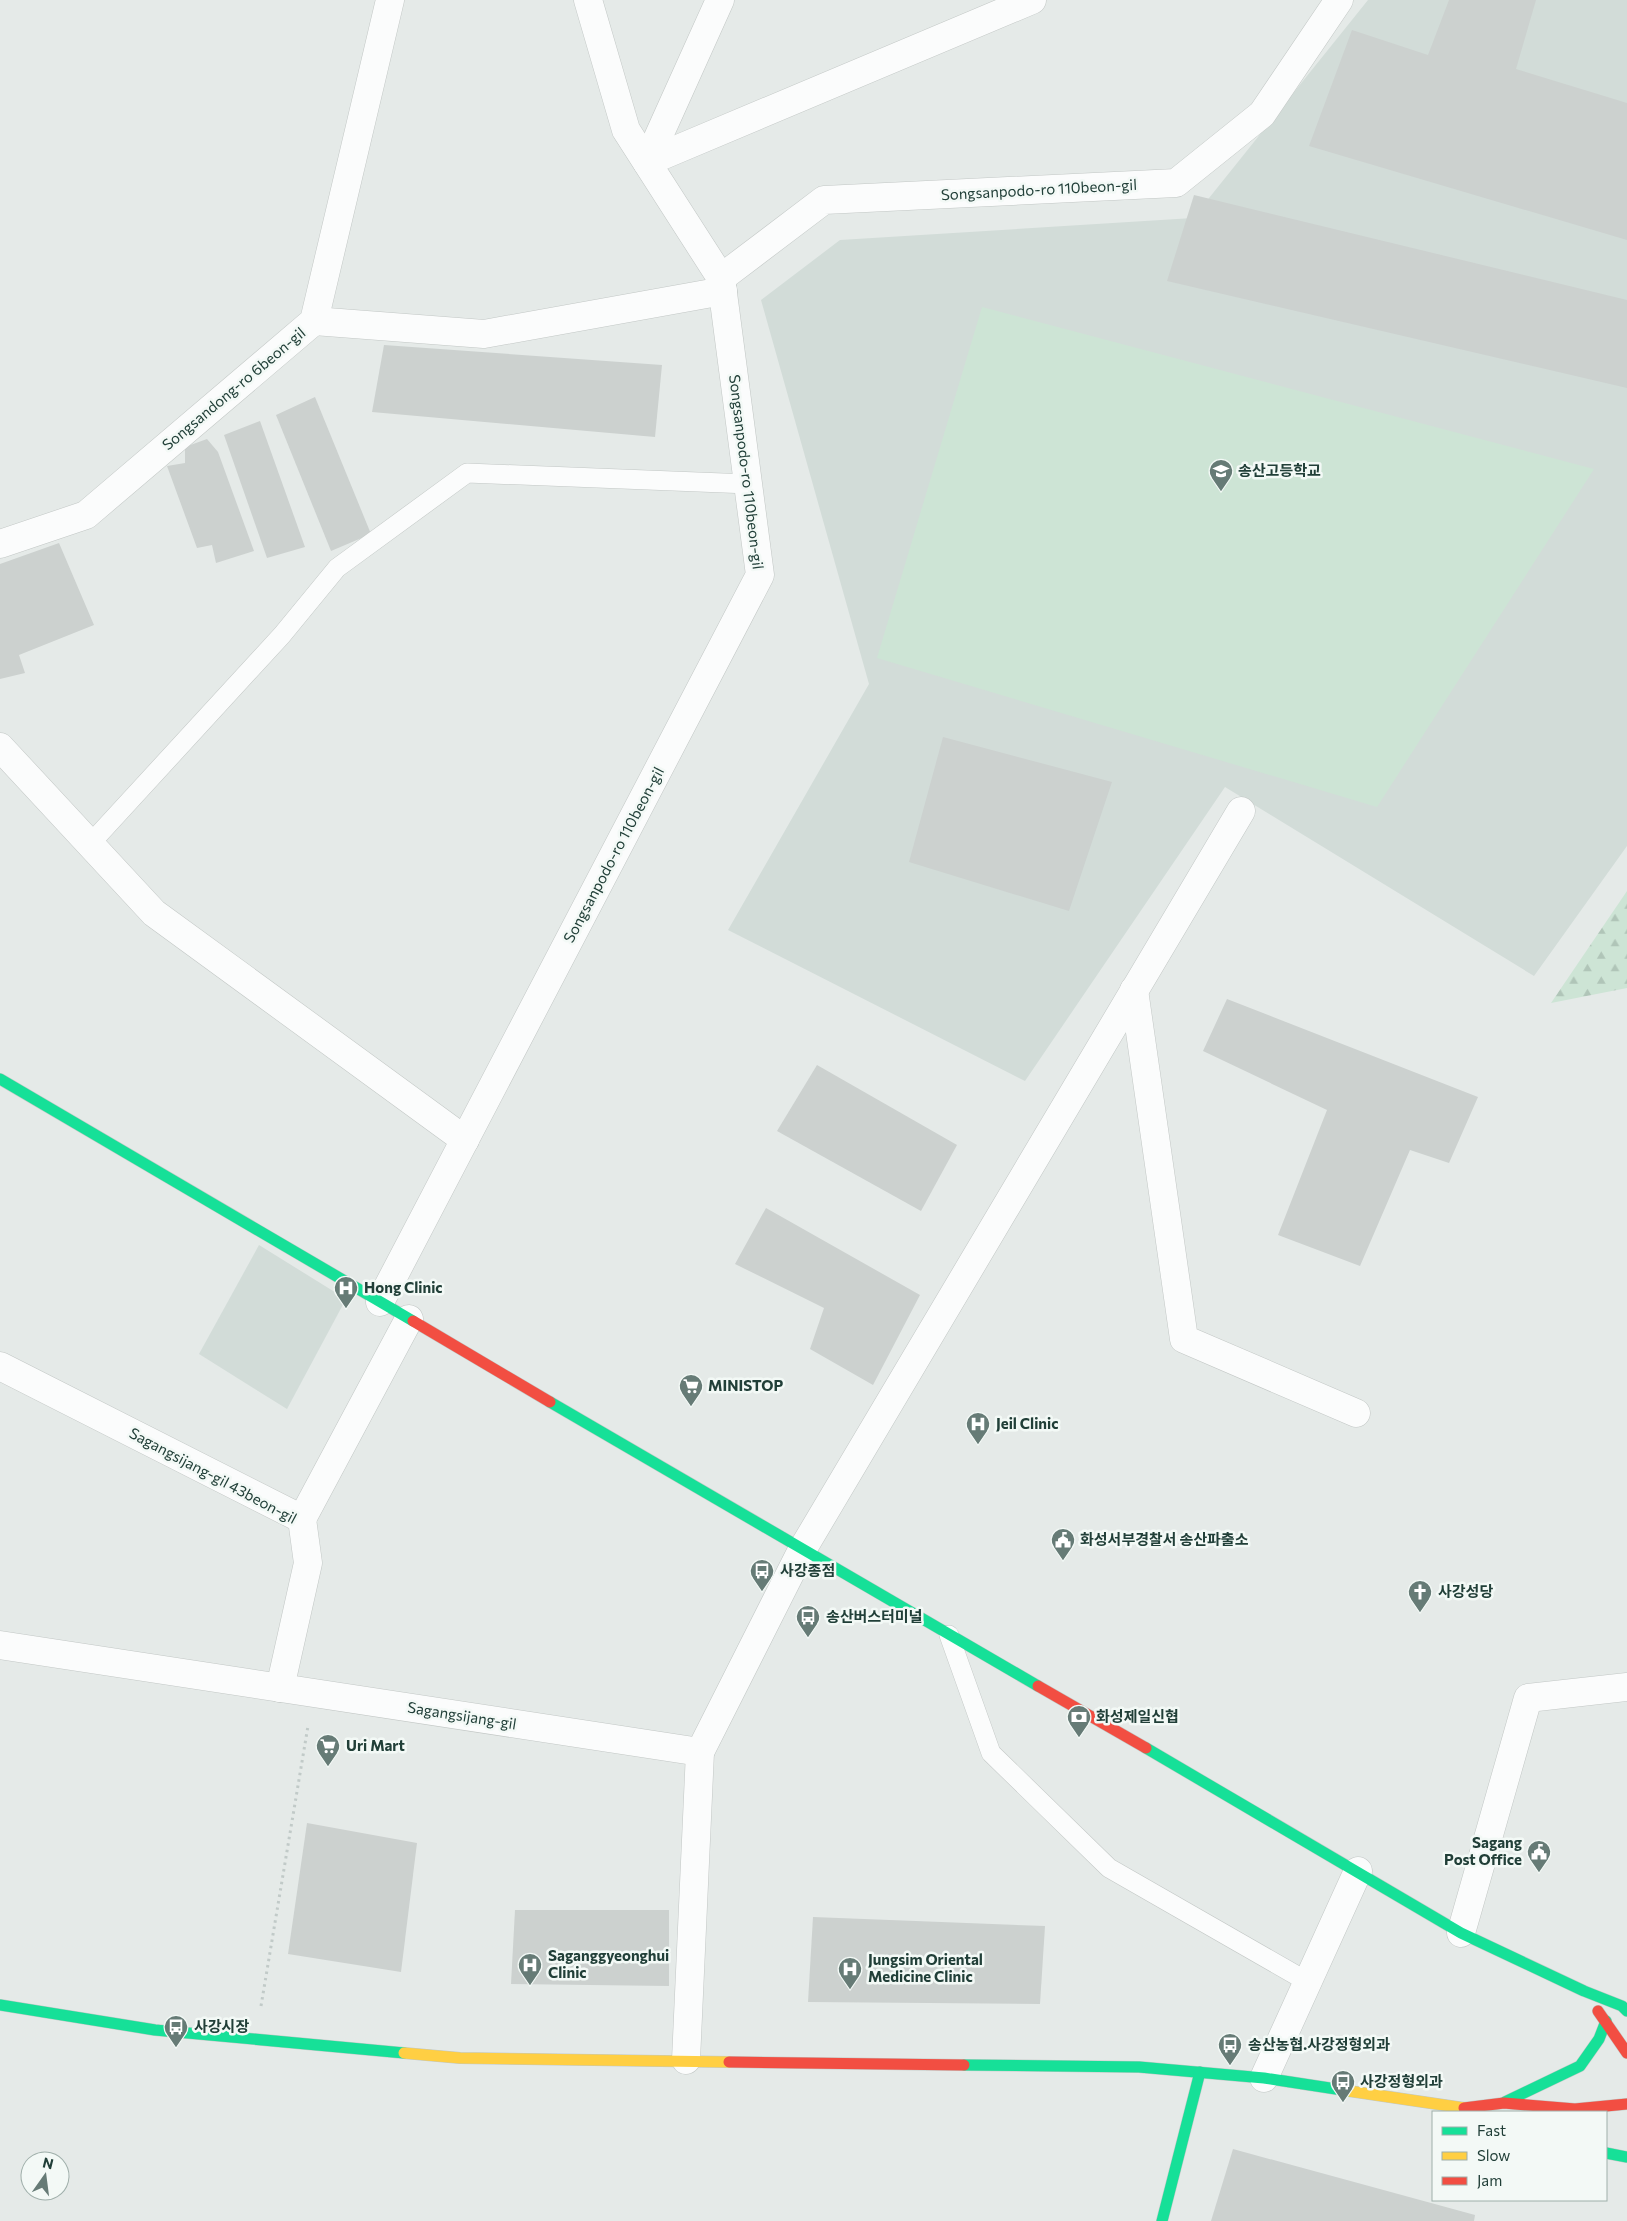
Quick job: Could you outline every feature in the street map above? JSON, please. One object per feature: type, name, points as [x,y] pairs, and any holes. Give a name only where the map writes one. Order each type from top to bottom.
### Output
[{"type":"main road","points":[[0,1079],[802,1550],[1358,1871],[1461,1933],[1584,1991],[1622,2006],[1627,2011]]},
{"type":"main road","points":[[1584,1991],[1627,2053]]},
{"type":"main road","points":[[0,2005],[155,2030],[460,2058],[1139,2067],[1264,2078],[1469,2110],[1504,2103],[1580,2066],[1599,2039],[1606,2021]]},
{"type":"main road","points":[[1162,2221],[1200,2072]]},
{"type":"main road","points":[[1504,2103],[1575,2109],[1627,2104]]},
{"type":"main road","points":[[1607,2153],[1627,2157]]},
{"type":"street","name":"Songsandong-ro 6beon-gil","points":[[0,544],[86,515],[314,321],[390,0]]},
{"type":"street","points":[[314,321],[484,334],[722,284],[626,130],[588,0]]},
{"type":"street","points":[[647,162],[720,0]]},
{"type":"street","points":[[647,162],[1032,0]]},
{"type":"street","name":"Songsanpodo-ro 110beon-gil","points":[[380,1302],[760,574],[722,284],[824,200],[1176,183],[1262,114],[1339,0]]},
{"type":"street","points":[[0,747],[154,913],[465,1140]]},
{"type":"street","points":[[686,2060],[700,1752],[802,1550],[1242,811]]},
{"type":"street","points":[[1134,990],[1184,1339],[1356,1413]]},
{"type":"street","points":[[302,1519],[409,1319]]},
{"type":"street","name":"Sagangsijang-gil 43beon-gil","points":[[0,1366],[302,1519],[308,1563],[280,1688]]},
{"type":"street","name":"Sagangsijang-gil","points":[[0,1647],[700,1752]]},
{"type":"street","points":[[1461,1933],[1528,1698],[1627,1687]]},
{"type":"street","points":[[1264,2078],[1358,1871]]},
{"type":"lane","points":[[90,844],[282,635],[336,568],[467,473],[749,484]]},
{"type":"lane","points":[[949,1635],[991,1752],[1109,1868],[1308,1982]]},
{"type":"path","points":[[256,2039],[313,1693]]},
{"type":"shaded area","name":"송산고등학교","points":[[1368,0],[1627,0],[1627,846],[1534,976],[1225,787],[1025,1081],[728,930],[869,684],[761,300],[840,240],[1193,218]]},
{"type":"shaded area","points":[[259,1245],[346,1299],[287,1409],[199,1354]]},
{"type":"green space","points":[[982,307],[1594,469],[1377,807],[877,658]]},
{"type":"green space","points":[[1627,891],[1627,988],[1551,1003]]},
{"type":"building","points":[[1449,0],[1536,0],[1516,69],[1627,103],[1627,240],[1309,146],[1352,30],[1428,55]]},
{"type":"building","points":[[1194,195],[1627,300],[1627,388],[1167,281]]},
{"type":"building","points":[[384,345],[662,365],[655,437],[372,412]]},
{"type":"building","points":[[315,397],[371,534],[331,551],[276,415]]},
{"type":"building","points":[[260,421],[305,547],[267,558],[224,435]]},
{"type":"building","points":[[207,439],[218,452],[254,551],[216,563],[212,545],[197,548],[167,466],[185,463],[185,447]]},
{"type":"building","points":[[59,543],[94,625],[19,655],[25,673],[0,679],[0,564]]},
{"type":"building","points":[[943,737],[1112,782],[1069,911],[909,862]]},
{"type":"building","points":[[1227,999],[1478,1097],[1449,1163],[1410,1150],[1360,1266],[1278,1235],[1327,1110],[1203,1051]]},
{"type":"building","points":[[817,1065],[957,1145],[921,1211],[777,1131]]},
{"type":"building","points":[[766,1208],[920,1295],[873,1385],[810,1349],[824,1308],[735,1264]]},
{"type":"building","points":[[307,1823],[417,1843],[401,1972],[288,1954]]},
{"type":"building","points":[[515,1910],[669,1910],[669,1986],[511,1984]]},
{"type":"building","points":[[813,1917],[1045,1926],[1040,2004],[808,2002]]},
{"type":"building","points":[[1233,2149],[1475,2215],[1474,2221],[1211,2221]]},
{"type":"traffic: fast","points":[[0,1079],[413,1321]]},
{"type":"traffic: fast","points":[[550,1402],[1038,1686]]},
{"type":"traffic: fast","points":[[1146,1748],[1461,1933],[1584,1991],[1622,2006],[1627,2011]]},
{"type":"traffic: fast","points":[[0,2005],[155,2030],[404,2053]]},
{"type":"traffic: fast","points":[[1505,2102],[1580,2066],[1599,2039],[1606,2021]]},
{"type":"traffic: fast","points":[[964,2065],[1139,2067],[1264,2078],[1349,2091]]},
{"type":"traffic: fast","points":[[1162,2221],[1200,2072]]},
{"type":"traffic: fast","points":[[1607,2153],[1627,2157]]},
{"type":"traffic: slow","points":[[404,2053],[460,2058],[729,2062]]},
{"type":"traffic: slow","points":[[1349,2091],[1464,2108],[1471,2111]]},
{"type":"traffic: jam","points":[[413,1321],[550,1402]]},
{"type":"traffic: jam","points":[[1038,1686],[1146,1748]]},
{"type":"traffic: jam","points":[[1598,2011],[1627,2053]]},
{"type":"traffic: jam","points":[[729,2062],[964,2065]]},
{"type":"traffic: jam","points":[[1464,2108],[1504,2103],[1575,2109],[1627,2104]]},
{"type":"place","name":"송산고등학교","points":[[1221,492]]},
{"type":"place","name":"Hong Clinic","points":[[346,1309]]},
{"type":"place","name":"MINISTOP","points":[[691,1407]]},
{"type":"place","name":"Jeil Clinic","points":[[978,1445]]},
{"type":"place","name":"화성서부경찰서 송산파출소","points":[[1063,1561]]},
{"type":"place","name":"사강종점","points":[[762,1592]]},
{"type":"place","name":"사강성당","points":[[1420,1613]]},
{"type":"place","name":"송산버스터미널","points":[[808,1638]]},
{"type":"place","name":"화성제일신협","points":[[1079,1738]]},
{"type":"place","name":"Uri Mart","points":[[328,1767]]},
{"type":"place","name":"Sagang Post Office","points":[[1539,1873]]},
{"type":"place","name":"Saganggyeonghui Clinic","points":[[530,1986]]},
{"type":"place","name":"Jungsim Oriental Medicine Clinic","points":[[850,1990]]},
{"type":"place","name":"사강시장","points":[[176,2048]]},
{"type":"place","name":"송산농협.사강정형외과","points":[[1230,2066]]},
{"type":"place","name":"사강정형외과","points":[[1343,2103]]}]
